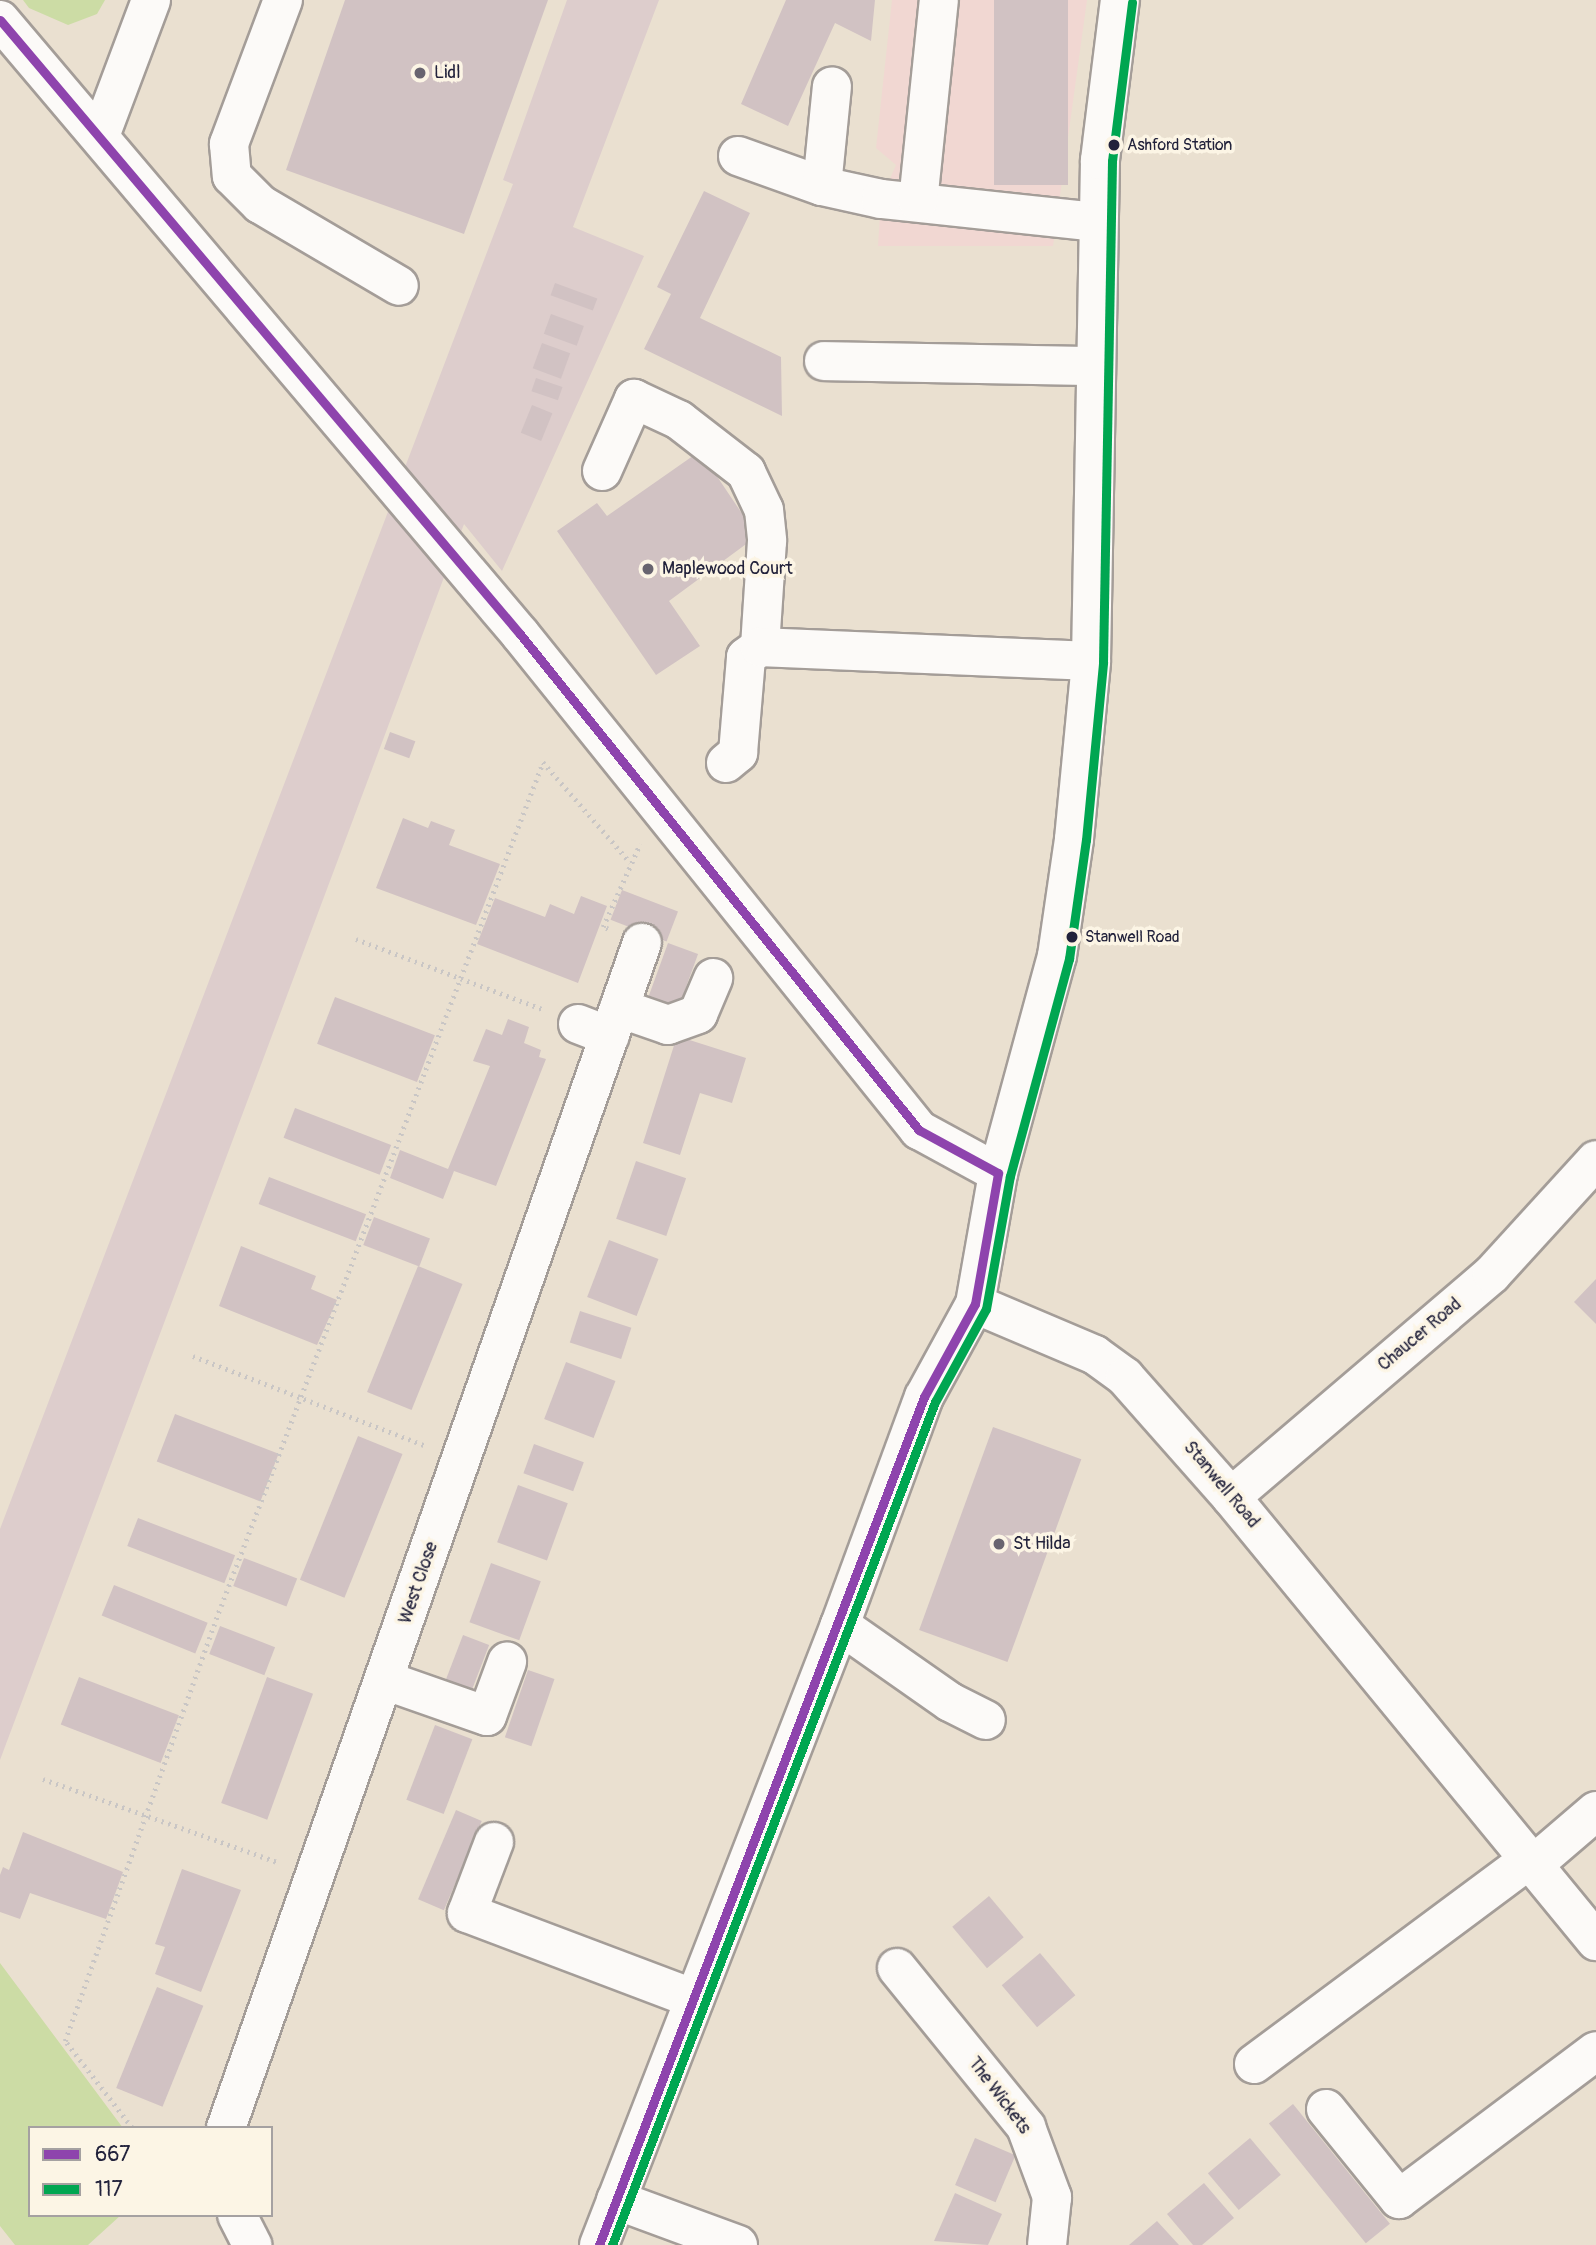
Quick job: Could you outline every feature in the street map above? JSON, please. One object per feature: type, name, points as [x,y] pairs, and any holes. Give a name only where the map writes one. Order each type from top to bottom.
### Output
[{"type":"street","points":[[100,136],[151,0]]},
{"type":"street","points":[[283,0],[229,144],[232,176],[260,204],[399,286]]},
{"type":"street","points":[[918,202],[939,0]]},
{"type":"street","points":[[599,2245],[840,1625],[924,1397],[975,1304],[998,1173],[1057,956],[1074,839],[1091,662],[1100,160],[1120,0]]},
{"type":"street","points":[[0,20],[520,634],[919,1130],[998,1173]]},
{"type":"street","points":[[822,186],[832,86]]},
{"type":"street","points":[[738,156],[822,186],[918,202],[1098,222]]},
{"type":"street","points":[[824,361],[1095,366]]},
{"type":"street","points":[[602,471],[634,399],[679,420],[746,472],[764,510],[767,541],[760,647]]},
{"type":"street","points":[[726,762],[738,753],[746,657],[760,647],[1091,662]]},
{"type":"street","name":"West Close","points":[[227,2126],[312,1874],[462,1459],[608,1016],[642,943]]},
{"type":"street","points":[[608,1016],[668,1024],[698,1014],[713,978]]},
{"type":"street","name":"Chaucer Road","points":[[1231,1497],[1492,1274],[1596,1160]]},
{"type":"street","name":"Stanwell Road","points":[[975,1304],[1095,1356],[1125,1377],[1231,1497],[1596,1941]]},
{"type":"street","points":[[840,1625],[950,1702],[986,1720]]},
{"type":"street","points":[[384,1680],[487,1716],[507,1662]]},
{"type":"street","points":[[1254,2064],[1531,1862],[1596,1811]]},
{"type":"street","points":[[494,1842],[467,1913],[694,1999]]},
{"type":"street","name":"The Wickets","points":[[897,1968],[1026,2127],[1052,2197],[1047,2245]]},
{"type":"street","points":[[1326,2109],[1399,2199],[1596,2051]]},
{"type":"street","points":[[616,2200],[738,2245]]},
{"type":"street","points":[[238,2217],[252,2245]]},
{"type":"path","points":[[130,2126],[65,2041],[220,1606],[302,1398],[543,762],[631,860],[603,927],[642,943]]},
{"type":"path","points":[[356,939],[460,978],[608,1016]]},
{"type":"path","points":[[194,1356],[462,1459]]},
{"type":"path","points":[[43,1779],[312,1874]]},
{"type":"shaded area","points":[[567,0],[659,0],[573,227],[644,256],[502,571],[464,524],[0,1760],[0,1529],[513,184],[503,180]]},
{"type":"shaded area","points":[[892,0],[1087,0],[1053,246],[878,246],[881,199],[896,165],[876,148]]},
{"type":"green space","points":[[23,0],[105,0],[97,14],[68,25],[29,8]]},
{"type":"green space","points":[[0,1963],[122,2126],[28,2126],[28,2217],[119,2217],[88,2245],[15,2245],[0,2226]]},
{"type":"building","name":"Lidl","points":[[345,0],[548,0],[464,234],[286,170]]},
{"type":"building","points":[[786,0],[875,0],[871,41],[835,23],[788,126],[741,104]]},
{"type":"building","points":[[994,0],[1068,0],[1068,185],[994,185]]},
{"type":"building","points":[[704,191],[750,213],[700,318],[781,357],[782,416],[644,349],[671,294],[657,287]]},
{"type":"building","points":[[555,283],[597,298],[593,311],[551,295]]},
{"type":"building","points":[[551,314],[584,326],[577,346],[544,334]]},
{"type":"building","points":[[542,343],[570,353],[561,379],[533,368]]},
{"type":"building","points":[[536,378],[562,387],[558,400],[531,391]]},
{"type":"building","points":[[532,405],[552,413],[541,441],[521,433]]},
{"type":"building","name":"Maplewood Court","points":[[700,451],[757,536],[669,601],[700,646],[656,675],[557,531],[597,503],[607,516]]},
{"type":"building","points":[[390,732],[415,741],[409,758],[384,749]]},
{"type":"building","points":[[403,818],[428,828],[431,821],[455,830],[449,845],[500,864],[476,925],[376,888]]},
{"type":"building","points":[[622,890],[678,912],[667,941],[611,920]]},
{"type":"building","points":[[581,896],[607,906],[578,983],[477,944],[495,898],[545,917],[550,904],[574,914]]},
{"type":"building","points":[[668,943],[698,954],[678,1010],[647,999]]},
{"type":"building","points":[[335,997],[435,1035],[417,1082],[317,1044]]},
{"type":"building","points":[[508,1019],[529,1027],[524,1043],[541,1050],[539,1057],[546,1059],[496,1186],[454,1171],[443,1199],[390,1178],[400,1150],[448,1169],[490,1066],[473,1061],[486,1029],[502,1035]]},
{"type":"building","points":[[677,1036],[746,1058],[732,1103],[700,1093],[680,1155],[643,1143]]},
{"type":"building","points":[[295,1108],[391,1145],[380,1175],[284,1138]]},
{"type":"building","points":[[636,1161],[686,1178],[666,1236],[616,1219]]},
{"type":"building","points":[[269,1177],[366,1214],[356,1241],[259,1204]]},
{"type":"building","points":[[374,1217],[430,1239],[419,1267],[363,1245]]},
{"type":"building","points":[[609,1240],[658,1259],[637,1316],[587,1297]]},
{"type":"building","points":[[241,1246],[316,1276],[311,1289],[337,1300],[317,1345],[219,1306]]},
{"type":"building","points":[[418,1266],[463,1284],[412,1410],[367,1392]]},
{"type":"building","points":[[1596,1279],[1596,1324],[1574,1302]]},
{"type":"building","points":[[580,1311],[631,1328],[621,1359],[570,1342]]},
{"type":"building","points":[[566,1362],[615,1381],[594,1438],[544,1419]]},
{"type":"building","points":[[175,1414],[279,1454],[260,1501],[157,1462]]},
{"type":"building","name":"St Hilda","points":[[993,1427],[1081,1459],[1007,1662],[919,1630]]},
{"type":"building","points":[[358,1436],[403,1454],[344,1598],[300,1580]]},
{"type":"building","points":[[534,1444],[584,1462],[573,1491],[523,1473]]},
{"type":"building","points":[[518,1485],[568,1503],[547,1560],[497,1542]]},
{"type":"building","points":[[138,1518],[235,1555],[224,1583],[127,1546]]},
{"type":"building","points":[[244,1558],[297,1578],[286,1606],[233,1586]]},
{"type":"building","points":[[491,1563],[541,1581],[519,1640],[469,1622]]},
{"type":"building","points":[[114,1585],[208,1623],[195,1653],[102,1616]]},
{"type":"building","points":[[220,1626],[275,1647],[264,1675],[209,1654]]},
{"type":"building","points":[[463,1635],[489,1645],[469,1698],[443,1688]]},
{"type":"building","points":[[528,1670],[554,1679],[531,1746],[505,1737]]},
{"type":"building","points":[[79,1677],[179,1715],[161,1763],[61,1725]]},
{"type":"building","points":[[267,1677],[313,1694],[267,1820],[221,1803]]},
{"type":"building","points":[[435,1725],[472,1739],[444,1814],[406,1800]]},
{"type":"building","points":[[456,1810],[482,1821],[444,1910],[418,1899]]},
{"type":"building","points":[[23,1832],[123,1872],[106,1919],[30,1893],[20,1919],[0,1912],[0,1875],[3,1867],[9,1870]]},
{"type":"building","points":[[182,1869],[241,1890],[201,1992],[155,1974],[165,1947],[155,1944]]},
{"type":"building","points":[[989,1896],[1024,1937],[987,1968],[952,1927]]},
{"type":"building","points":[[1040,1953],[1075,1995],[1037,2027],[1002,1985]]},
{"type":"building","points":[[157,1987],[203,2006],[163,2107],[116,2088]]},
{"type":"building","points":[[1293,2104],[1390,2224],[1366,2243],[1269,2124]]},
{"type":"building","points":[[975,2138],[1016,2155],[996,2202],[955,2185]]},
{"type":"building","points":[[1250,2138],[1281,2175],[1239,2210],[1208,2173]]},
{"type":"building","points":[[1204,2183],[1234,2218],[1202,2245],[1193,2245],[1167,2214]]},
{"type":"building","points":[[955,2193],[1002,2214],[988,2245],[934,2241]]},
{"type":"building","points":[[1157,2221],[1179,2245],[1129,2245]]},
{"type":"transit line","name":"117","points":[[612,2245],[935,1402],[986,1309],[1010,1176],[1069,959],[1086,840],[1103,662],[1112,161],[1132,2]]},
{"type":"transit line","name":"667","points":[[0,20],[520,634],[919,1130],[998,1173]]},
{"type":"transit line","name":"667","points":[[599,2245],[924,1397],[975,1304],[998,1173]]},
{"type":"place","name":"Lidl","points":[[420,73]]},
{"type":"place","name":"Ashford Station","points":[[1114,145]]},
{"type":"place","name":"Maplewood Court","points":[[648,569]]},
{"type":"place","name":"Stanwell Road","points":[[1072,937]]},
{"type":"place","name":"St Hilda","points":[[999,1544]]}]
